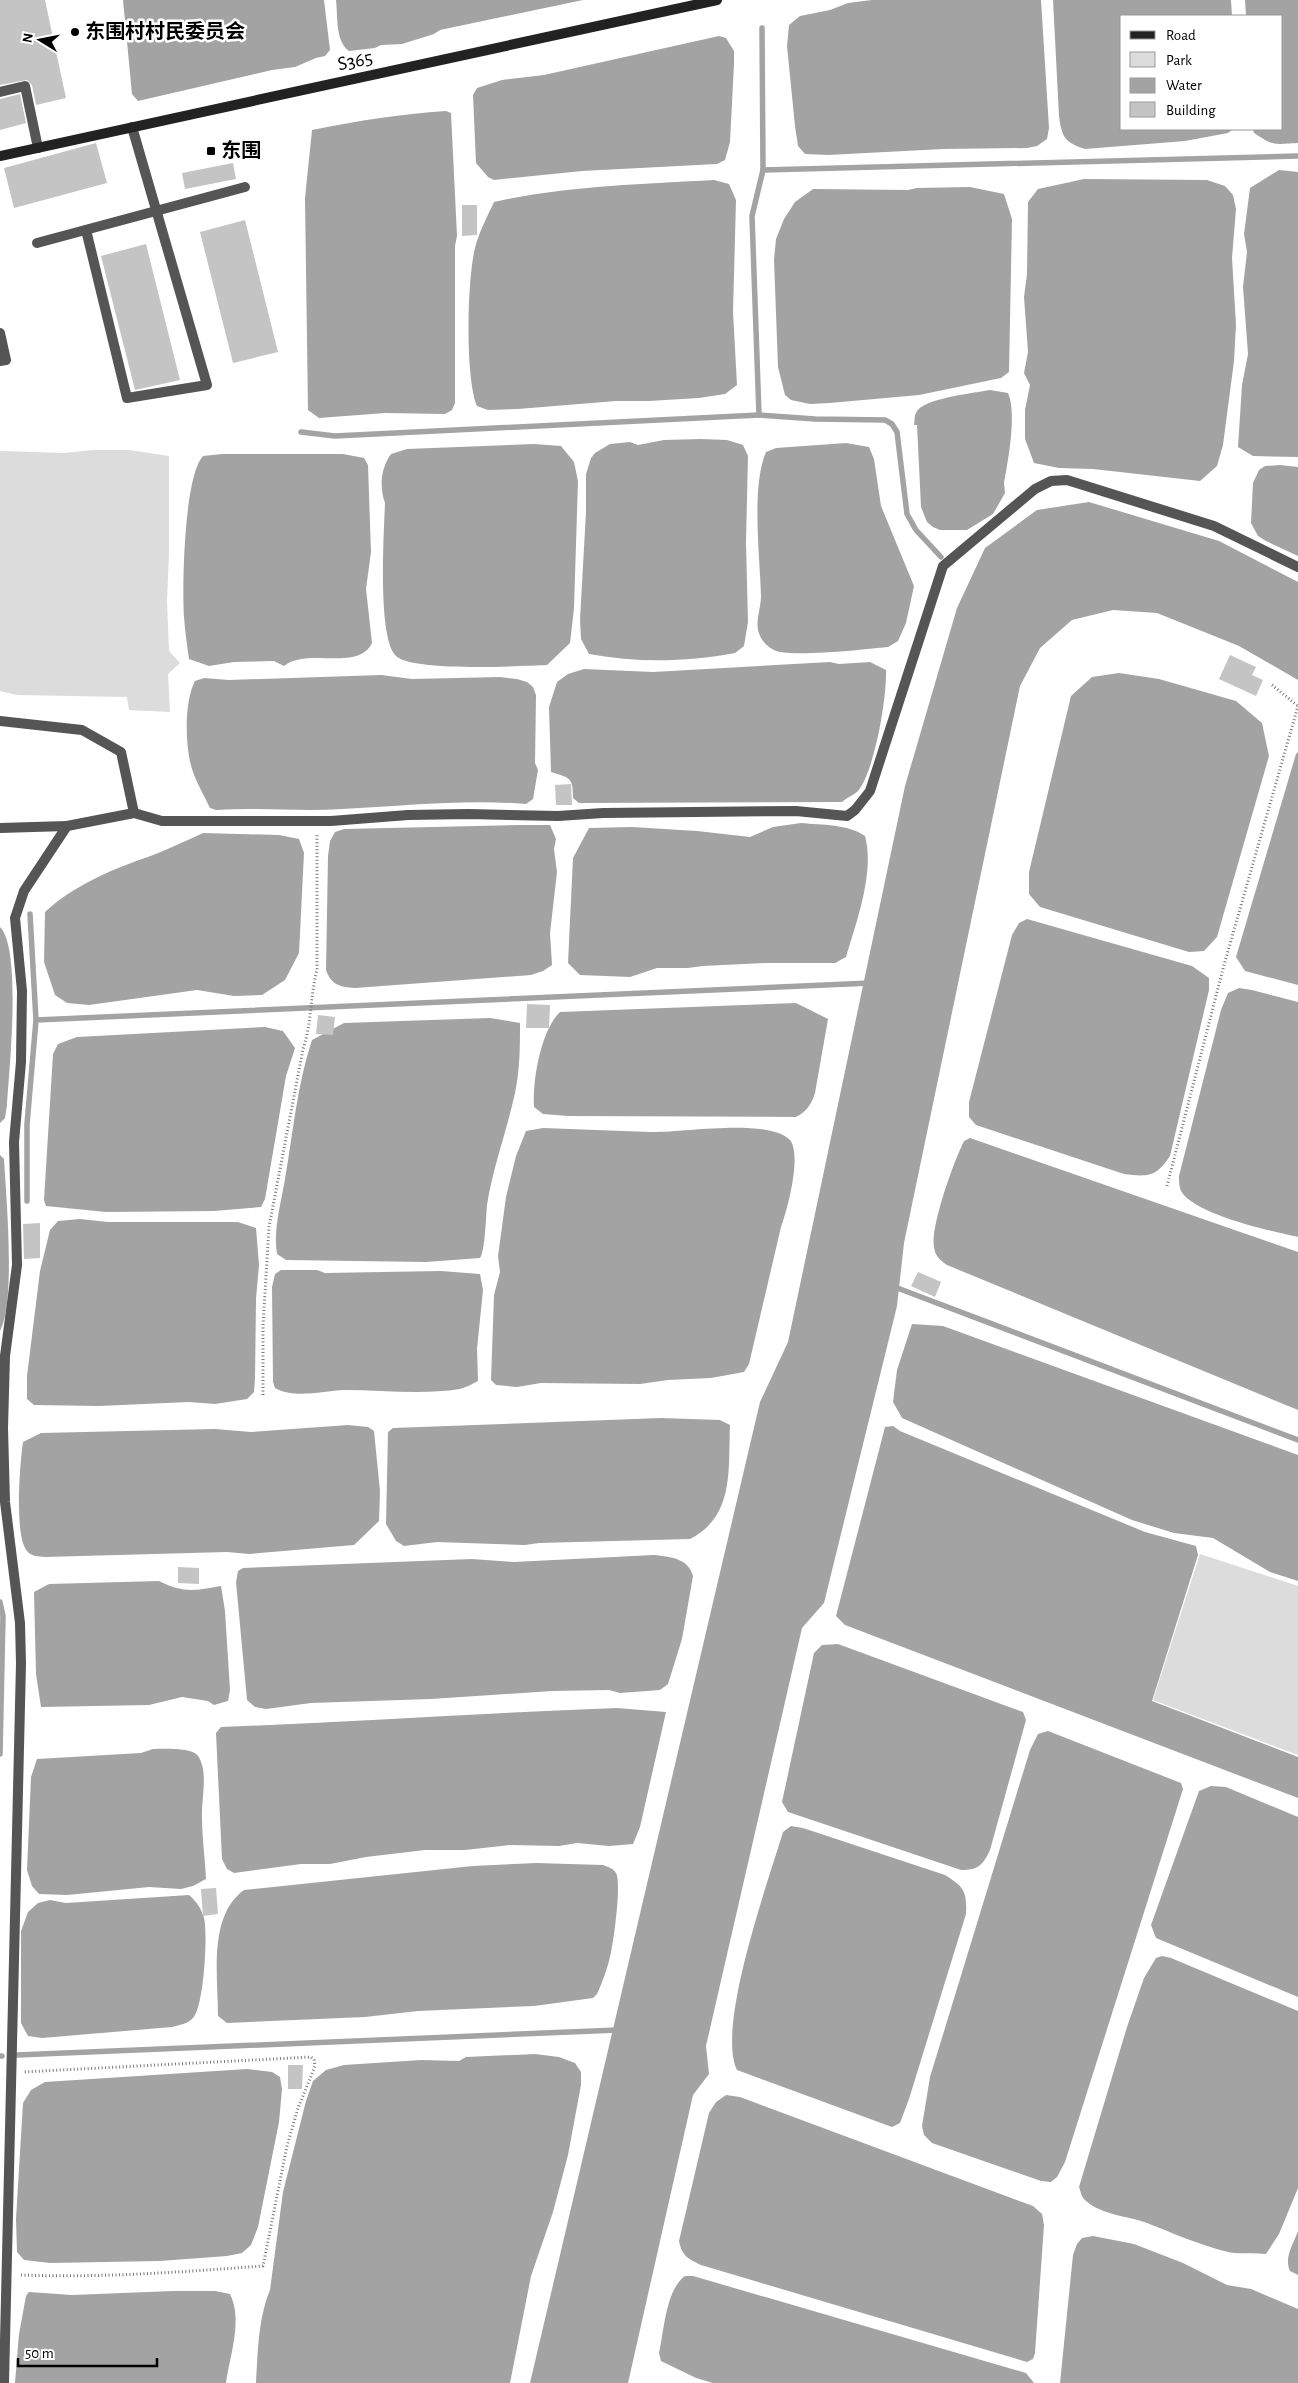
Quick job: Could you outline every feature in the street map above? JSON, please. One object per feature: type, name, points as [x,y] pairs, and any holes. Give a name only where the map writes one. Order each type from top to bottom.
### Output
[{"type":"street","name":"S365","points":[[0,156],[717,0]]},
{"type":"street","points":[[0,92],[25,86],[38,148]]},
{"type":"street","points":[[86,230],[127,398],[207,385],[132,128]]},
{"type":"street","points":[[37,243],[245,188]]},
{"type":"street","points":[[0,333],[6,360],[0,361]]},
{"type":"street","points":[[0,828],[68,826],[134,813],[162,821],[317,820],[426,815],[558,816],[603,813],[796,811],[847,816],[856,810],[870,791],[943,566],[1034,489],[1052,481],[1068,480],[1214,526],[1298,567]]},
{"type":"street","points":[[0,721],[82,730],[121,752],[134,813]]},
{"type":"street","points":[[4,2383],[21,1663],[20,1623],[5,1502],[3,1428],[5,1356],[17,1265],[14,1142],[21,1062],[22,991],[15,918],[24,891],[68,826]]},
{"type":"path","points":[[1167,1186],[1224,965],[1298,706],[1272,685]]},
{"type":"path","points":[[263,1395],[263,1326],[269,1227],[303,1049],[309,1032],[312,989],[317,970],[317,820]]},
{"type":"path","points":[[8,2275],[80,2277],[263,2266],[287,2146],[298,2108],[315,2066],[314,2060],[310,2057],[12,2073]]},
{"type":"green space","points":[[93,450],[129,450],[169,456],[167,601],[169,651],[180,663],[168,674],[170,712],[129,710],[127,697],[17,695],[0,691],[0,451],[64,453]]},
{"type":"green space","points":[[1200,1554],[1298,1586],[1298,1755],[1153,1700]]},
{"type":"water","points":[[123,0],[324,0],[330,50],[325,56],[295,67],[272,70],[138,101],[132,94]]},
{"type":"water","points":[[336,0],[583,0],[440,30],[434,34],[402,44],[381,45],[375,48],[349,51],[339,35]]},
{"type":"water","points":[[872,0],[1041,0],[1049,128],[1047,139],[1037,146],[1027,148],[943,149],[828,155],[805,154],[798,146],[795,126],[787,46],[789,25],[800,16],[830,10],[848,3]]},
{"type":"water","points":[[1053,0],[1231,0],[1232,15],[1120,15],[1120,130],[1232,130],[1228,133],[1185,141],[1085,149],[1072,144],[1065,138],[1059,116]]},
{"type":"water","points":[[1245,0],[1298,0],[1298,143],[1275,144],[1266,141],[1254,133],[1253,130],[1283,130],[1283,15],[1246,15]]},
{"type":"water","points":[[719,36],[726,38],[734,51],[730,142],[725,160],[717,164],[582,171],[494,180],[488,177],[476,163],[473,95],[477,88],[502,80],[544,75]]},
{"type":"water","points":[[446,111],[451,113],[457,236],[455,246],[455,403],[452,410],[445,414],[385,413],[319,418],[308,410],[305,198],[312,130],[379,118]]},
{"type":"water","points":[[1279,170],[1298,172],[1298,457],[1253,456],[1238,447],[1242,385],[1248,354],[1243,287],[1247,252],[1244,234],[1250,188]]},
{"type":"water","points":[[1084,179],[1207,180],[1225,186],[1233,195],[1236,209],[1232,258],[1236,325],[1234,361],[1223,445],[1217,466],[1200,481],[1093,469],[1059,468],[1034,463],[1025,439],[1025,410],[1030,385],[1024,373],[1028,352],[1024,297],[1027,274],[1028,202],[1038,189]]},
{"type":"water","points":[[714,180],[729,184],[736,200],[733,312],[737,385],[725,394],[699,398],[616,401],[518,409],[488,410],[477,406],[473,392],[469,352],[470,282],[475,248],[494,202],[575,189]]},
{"type":"water","points":[[970,187],[1004,194],[1012,219],[1009,372],[1001,378],[919,395],[810,404],[791,400],[785,395],[778,367],[774,260],[776,239],[784,219],[795,202],[813,189],[908,190],[917,188]]},
{"type":"water","points":[[990,390],[1008,393],[1011,402],[1012,424],[1004,483],[1005,493],[993,514],[967,530],[940,530],[927,522],[921,507],[917,425],[914,425],[915,414],[928,403]]},
{"type":"water","points":[[664,440],[727,440],[743,445],[748,456],[746,543],[748,622],[744,646],[735,653],[680,660],[626,659],[589,654],[581,639],[580,619],[586,512],[586,474],[591,458],[595,453],[610,444],[630,442],[638,445]]},
{"type":"water","points":[[846,443],[869,447],[874,459],[881,506],[914,586],[906,623],[898,641],[888,647],[811,653],[774,650],[762,639],[758,626],[761,596],[758,503],[761,467],[766,452],[776,448]]},
{"type":"water","points":[[534,444],[561,446],[574,462],[578,481],[574,608],[570,643],[547,665],[444,666],[406,661],[396,656],[390,645],[386,628],[383,583],[385,503],[382,477],[385,465],[391,454],[407,449]]},
{"type":"water","points":[[222,454],[343,454],[364,458],[368,465],[371,552],[366,589],[372,643],[365,652],[344,658],[305,658],[284,666],[274,661],[234,662],[209,666],[189,659],[183,602],[188,508],[197,468],[203,456]]},
{"type":"water","points":[[1265,466],[1298,467],[1298,556],[1258,536],[1251,523],[1253,483],[1259,470]]},
{"type":"water","points":[[1089,502],[1219,541],[1298,582],[1298,680],[1239,646],[1157,613],[1113,610],[1072,620],[1040,648],[1020,686],[904,1243],[897,1306],[824,1603],[802,1628],[706,2046],[709,2074],[693,2095],[628,2383],[530,2383],[760,1402],[788,1342],[905,786],[957,608],[985,548],[1037,510]]},
{"type":"water","points":[[830,662],[839,664],[870,662],[886,670],[882,715],[870,767],[858,791],[842,802],[579,803],[573,798],[569,779],[551,772],[549,707],[557,682],[568,674],[584,669],[653,672]]},
{"type":"water","points":[[1119,673],[1159,679],[1236,701],[1262,723],[1269,756],[1217,937],[1204,951],[1189,952],[1040,907],[1029,894],[1029,872],[1071,696],[1092,677]]},
{"type":"water","points":[[381,675],[412,679],[500,677],[527,682],[533,687],[536,695],[535,763],[538,770],[533,799],[526,804],[480,802],[326,810],[216,810],[210,808],[194,774],[188,749],[187,712],[191,690],[195,681],[204,678],[229,680]]},
{"type":"water","points":[[1298,752],[1298,985],[1245,971],[1236,957]]},
{"type":"water","points":[[801,823],[843,827],[865,836],[868,865],[866,881],[846,957],[835,963],[765,963],[657,968],[630,977],[580,975],[568,963],[573,858],[589,828],[632,827],[697,831],[750,837],[773,827]]},
{"type":"water","points":[[550,825],[556,839],[554,849],[557,872],[550,933],[552,965],[543,971],[531,975],[355,988],[341,986],[333,982],[326,970],[328,856],[330,841],[335,832],[344,829]]},
{"type":"water","points":[[203,833],[279,835],[299,839],[304,853],[299,953],[285,980],[262,995],[234,996],[197,990],[89,1005],[67,1003],[55,995],[44,962],[45,912],[67,895],[91,881]]},
{"type":"water","points":[[1027,919],[1192,966],[1209,978],[1209,990],[1170,1156],[1156,1172],[1145,1175],[1124,1174],[976,1125],[969,1117],[969,1102],[1012,935],[1019,923]]},
{"type":"water","points":[[0,927],[7,940],[11,959],[12,1012],[7,1105],[5,1118],[0,1123]]},
{"type":"water","points":[[1239,988],[1298,1002],[1298,1237],[1217,1215],[1189,1200],[1180,1188],[1179,1176],[1221,1010],[1228,993]]},
{"type":"water","points":[[796,1003],[828,1019],[815,1093],[808,1107],[796,1117],[568,1116],[543,1114],[534,1107],[536,1070],[539,1056],[553,1020],[560,1012]]},
{"type":"water","points":[[490,1018],[520,1023],[519,1058],[515,1093],[487,1205],[484,1241],[480,1258],[426,1262],[286,1260],[277,1254],[278,1216],[299,1092],[312,1040],[344,1023]]},
{"type":"water","points":[[265,1027],[283,1031],[295,1048],[286,1076],[265,1199],[261,1207],[214,1211],[106,1212],[46,1206],[44,1200],[53,1054],[58,1044],[77,1037]]},
{"type":"water","points":[[543,1128],[664,1132],[743,1128],[762,1129],[778,1133],[789,1139],[793,1146],[794,1156],[790,1196],[749,1364],[744,1372],[711,1378],[668,1380],[640,1384],[541,1383],[517,1387],[496,1385],[491,1380],[494,1295],[500,1272],[498,1256],[506,1197],[516,1156],[526,1131]]},
{"type":"water","points":[[970,1138],[1298,1252],[1298,1410],[947,1265],[942,1261],[935,1250],[934,1238],[939,1210],[964,1141]]},
{"type":"water","points":[[0,1155],[4,1159],[9,1273],[5,1317],[0,1331]]},
{"type":"water","points":[[80,1219],[108,1222],[238,1222],[256,1228],[259,1265],[256,1299],[255,1379],[254,1392],[247,1399],[215,1404],[189,1402],[99,1406],[34,1405],[27,1399],[27,1376],[40,1271],[50,1230],[58,1221]]},
{"type":"water","points":[[281,1270],[317,1270],[325,1273],[441,1271],[480,1274],[483,1290],[477,1349],[478,1381],[460,1389],[431,1392],[344,1390],[300,1394],[275,1388],[273,1382],[272,1287],[275,1274]]},
{"type":"water","points":[[912,1324],[943,1326],[1298,1455],[1298,1581],[1270,1572],[1213,1538],[1174,1533],[1132,1520],[902,1418],[893,1402],[897,1370]]},
{"type":"water","points":[[661,1418],[720,1420],[730,1425],[728,1474],[722,1504],[715,1518],[705,1529],[690,1539],[525,1545],[437,1542],[404,1546],[396,1541],[386,1524],[388,1432],[393,1428]]},
{"type":"water","points":[[348,1425],[368,1427],[374,1431],[380,1491],[379,1521],[354,1545],[249,1554],[227,1552],[45,1557],[31,1554],[23,1543],[20,1531],[19,1499],[23,1442],[41,1433],[215,1429],[251,1432]]},
{"type":"water","points":[[893,1426],[900,1431],[1145,1532],[1196,1546],[1198,1555],[1152,1701],[1298,1757],[1298,1798],[845,1625],[836,1616],[885,1427]]},
{"type":"water","points":[[654,1555],[683,1562],[691,1570],[693,1576],[682,1639],[668,1684],[660,1690],[620,1693],[609,1690],[552,1691],[431,1699],[311,1703],[266,1709],[255,1707],[247,1700],[236,1582],[238,1571],[243,1568],[472,1559],[514,1562]]},
{"type":"water","points":[[159,1581],[175,1588],[189,1590],[221,1586],[225,1611],[230,1690],[228,1701],[214,1705],[208,1701],[182,1697],[149,1705],[41,1707],[36,1674],[34,1592],[49,1584]]},
{"type":"water","points":[[838,1644],[1023,1712],[1026,1720],[990,1850],[985,1859],[976,1868],[961,1870],[788,1812],[782,1802],[814,1653],[822,1645]]},
{"type":"water","points":[[617,1708],[666,1712],[640,1827],[633,1844],[609,1846],[577,1843],[559,1846],[510,1845],[465,1850],[425,1850],[366,1857],[330,1864],[301,1864],[234,1873],[227,1869],[222,1859],[216,1733],[221,1727]]},
{"type":"water","points":[[1048,1731],[1181,1783],[1183,1789],[1065,2162],[1057,2177],[1051,2182],[1041,2181],[932,2143],[924,2135],[922,2126],[930,2077],[1030,1750],[1038,1734]]},
{"type":"water","points":[[153,1749],[190,1751],[198,1756],[201,1762],[204,1778],[202,1825],[206,1879],[193,1886],[181,1889],[149,1887],[67,1895],[39,1894],[32,1886],[27,1870],[31,1777],[37,1759],[141,1753]]},
{"type":"water","points":[[1211,1786],[1226,1787],[1298,1817],[1298,1997],[1156,1938],[1151,1925],[1199,1791]]},
{"type":"water","points":[[791,1826],[803,1828],[945,1875],[963,1890],[965,1895],[966,1914],[909,2099],[900,2123],[892,2127],[737,2070],[732,2049],[733,2022],[738,1989],[756,1918],[783,1832]]},
{"type":"water","points":[[536,1863],[603,1865],[616,1873],[618,1889],[611,1954],[601,1986],[593,1998],[534,2006],[418,2011],[365,2017],[227,2023],[218,2016],[217,1965],[220,1931],[225,1915],[233,1901],[244,1890],[473,1866]]},
{"type":"water","points":[[189,1895],[203,1914],[206,1938],[200,2000],[197,2011],[191,2020],[172,2027],[42,2038],[28,2036],[21,2023],[21,1931],[28,1912],[38,1903],[50,1900],[66,1903]]},
{"type":"water","points":[[1162,1956],[1171,1958],[1298,2011],[1298,2188],[1279,2234],[1266,2254],[1229,2252],[1205,2245],[1147,2223],[1115,2215],[1092,2206],[1081,2194],[1079,2187],[1127,2027],[1144,1978],[1156,1958]]},
{"type":"water","points":[[535,2054],[559,2057],[575,2063],[581,2072],[581,2085],[568,2155],[553,2212],[531,2276],[510,2383],[256,2383],[261,2324],[270,2290],[283,2192],[306,2101],[313,2081],[326,2070],[344,2065],[421,2060],[459,2061],[466,2057]]},
{"type":"water","points":[[247,2069],[272,2072],[280,2077],[282,2089],[279,2122],[258,2227],[251,2245],[242,2253],[227,2256],[160,2261],[50,2263],[24,2260],[17,2252],[16,2219],[23,2103],[31,2090],[45,2082]]},
{"type":"water","points":[[726,2095],[740,2097],[1033,2206],[1042,2214],[1044,2225],[1035,2353],[1033,2359],[1027,2362],[701,2265],[686,2256],[679,2241],[709,2113],[716,2102]]},
{"type":"water","points":[[1298,2231],[1298,2275],[1290,2271],[1288,2261]]},
{"type":"water","points":[[1093,2236],[1134,2244],[1183,2263],[1227,2285],[1251,2289],[1298,2309],[1298,2383],[1060,2383],[1073,2255],[1077,2244],[1082,2238]]},
{"type":"water","points":[[685,2276],[693,2276],[1026,2373],[1034,2383],[713,2383],[696,2378],[661,2361],[659,2353],[670,2300],[679,2282]]},
{"type":"water","points":[[215,2291],[230,2294],[234,2304],[236,2326],[226,2383],[15,2383],[19,2334],[26,2296],[29,2292],[72,2295]]},
{"type":"building","points":[[0,0],[45,0],[66,98],[36,105],[32,85],[27,80],[0,85]]},
{"type":"building","points":[[20,94],[26,123],[0,130],[0,99]]},
{"type":"building","points":[[96,143],[107,183],[14,208],[4,168]]},
{"type":"building","points":[[233,163],[236,179],[185,189],[182,173]]},
{"type":"building","points":[[462,205],[477,205],[477,235],[462,236]]},
{"type":"building","points":[[245,220],[278,352],[233,363],[200,232]]},
{"type":"building","points":[[146,244],[180,380],[135,390],[101,256]]},
{"type":"building","points":[[1230,655],[1256,667],[1252,675],[1263,680],[1256,696],[1219,679]]},
{"type":"building","points":[[571,784],[572,805],[556,805],[555,785]]},
{"type":"building","points":[[527,1004],[550,1005],[549,1028],[526,1028]]},
{"type":"building","points":[[318,1015],[335,1017],[333,1035],[316,1034]]},
{"type":"building","points":[[40,1223],[40,1258],[24,1259],[23,1224]]},
{"type":"building","points":[[918,1272],[941,1282],[935,1297],[911,1286]]},
{"type":"building","points":[[178,1567],[199,1568],[199,1584],[178,1583]]},
{"type":"building","points":[[216,1888],[218,1914],[203,1916],[201,1889]]},
{"type":"building","points":[[288,2065],[303,2065],[302,2089],[288,2089]]},
{"type":"waterway","points":[[762,28],[763,170],[752,216],[759,415],[815,419],[885,420],[892,424],[897,432],[907,514],[916,530],[941,557]]},
{"type":"waterway","points":[[763,170],[1298,156]]},
{"type":"waterway","points":[[301,432],[335,436],[759,415]]},
{"type":"waterway","points":[[27,1201],[27,1124],[36,1020],[30,914]]},
{"type":"waterway","points":[[36,1020],[871,983]]},
{"type":"waterway","points":[[892,1286],[1298,1440]]},
{"type":"waterway","points":[[0,1602],[3,1616],[0,1754]]},
{"type":"waterway","points":[[17,2055],[618,2030]]},
{"type":"place","name":"东围村村民委员会","points":[[75,32]]},
{"type":"place","name":"东围","points":[[211,151]]}]
